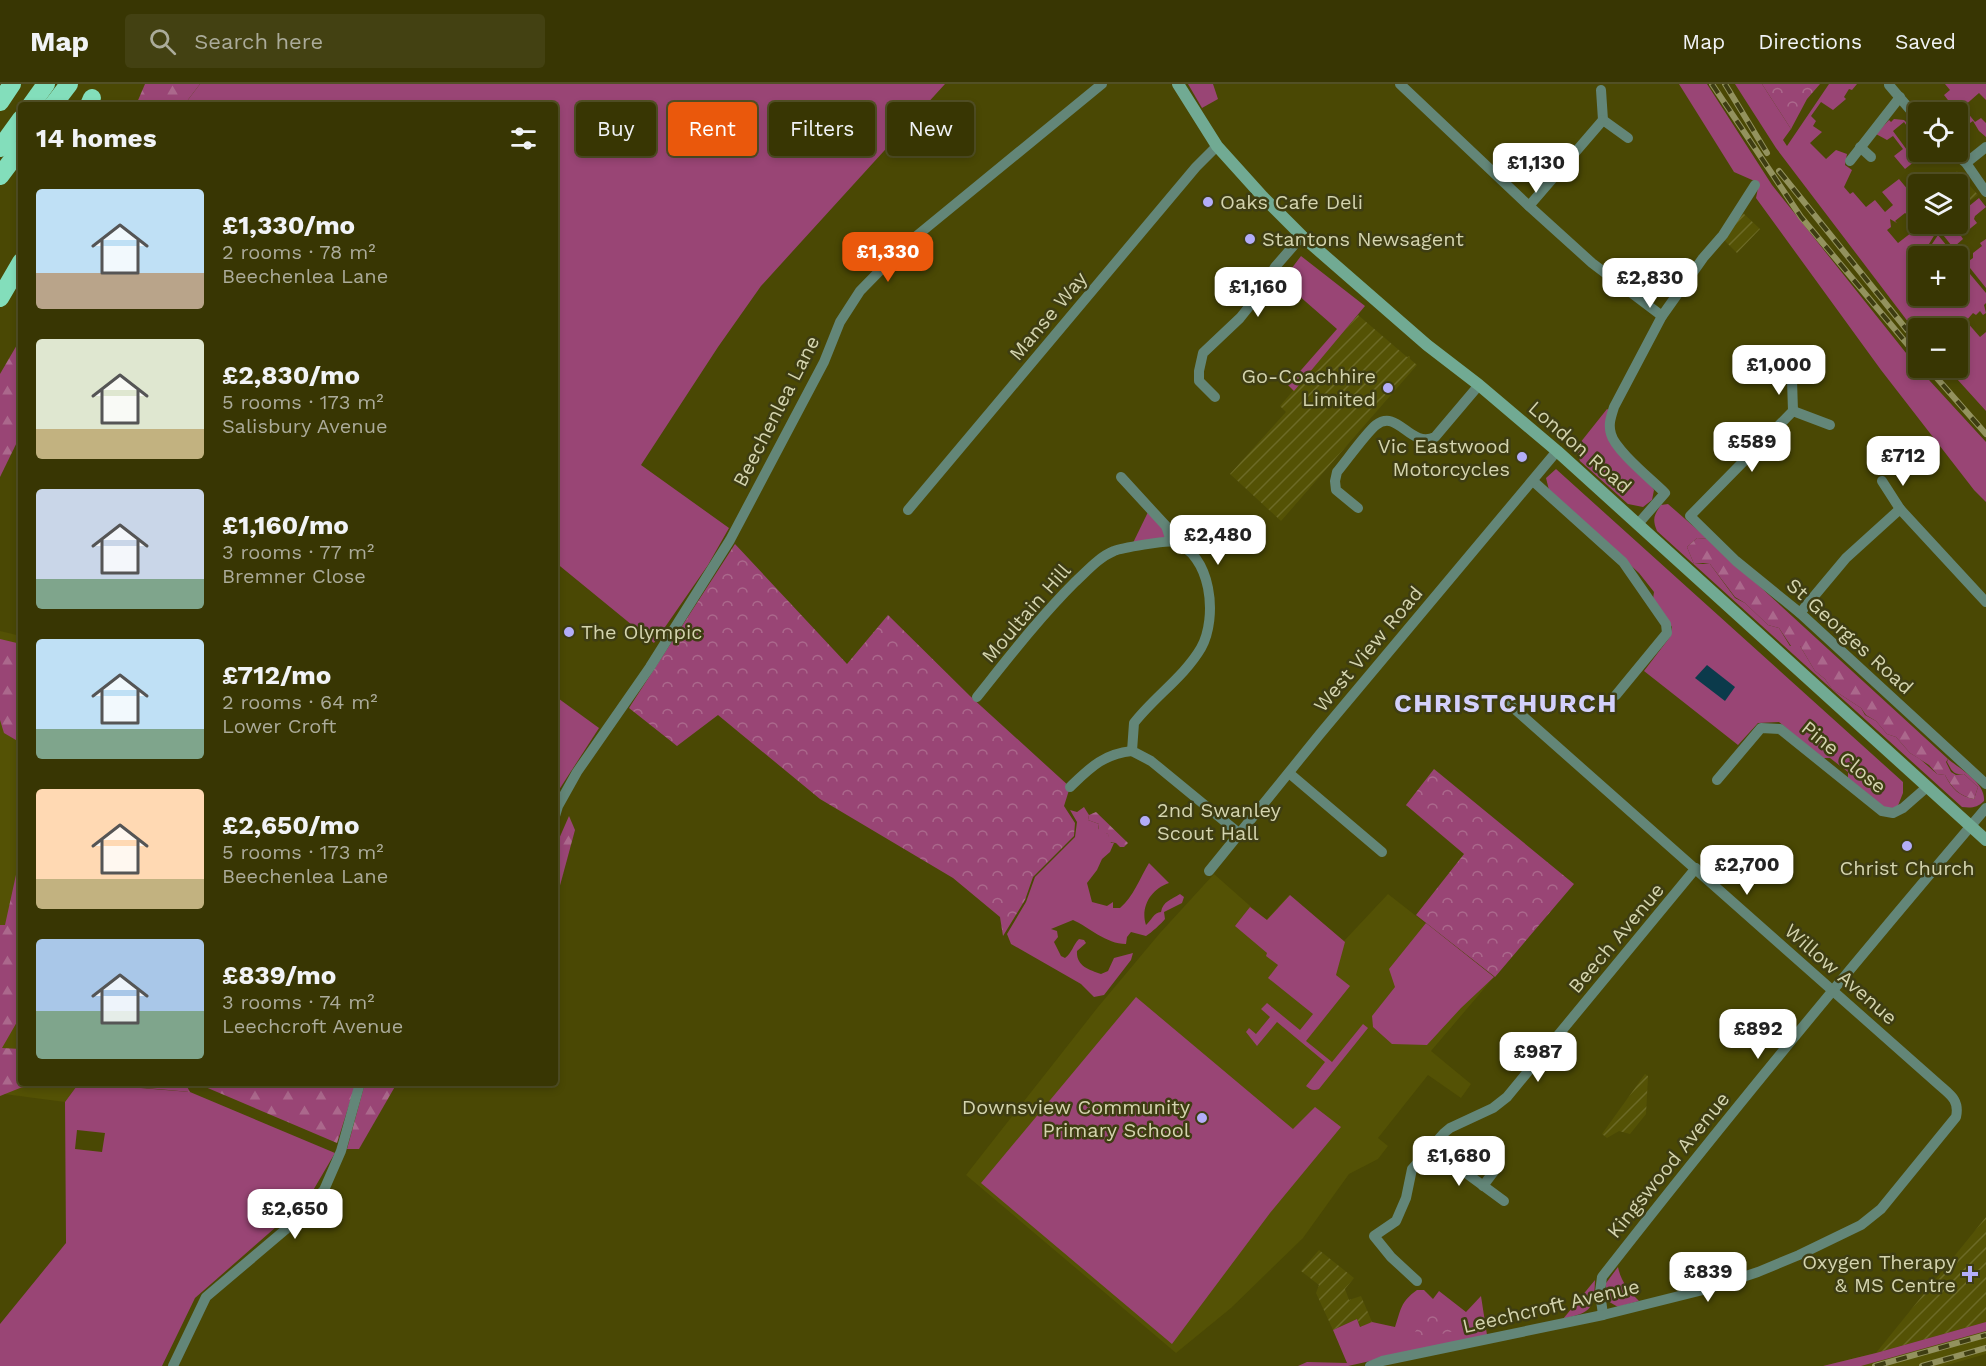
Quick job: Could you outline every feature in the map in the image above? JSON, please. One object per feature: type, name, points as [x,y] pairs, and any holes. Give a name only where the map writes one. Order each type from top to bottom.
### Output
[{"type":"highway","points":[[0,102],[12,84]]},
{"type":"highway","points":[[33,102],[46,84]]},
{"type":"highway","points":[[55,102],[69,84]]},
{"type":"highway","points":[[0,148],[18,123]]},
{"type":"highway","points":[[0,176],[18,152]]},
{"type":"highway","points":[[0,298],[18,267]]},
{"type":"main road","name":"London Road","points":[[1178,84],[1217,146],[1302,236],[1427,345],[1479,385],[1557,451],[1986,840]]},
{"type":"street","name":"Beechenlea Lane","points":[[558,810],[577,772],[650,667],[736,530],[824,362],[840,322],[860,291],[903,247],[1102,84]]},
{"type":"street","points":[[1400,84],[1528,206],[1592,263],[1662,316]]},
{"type":"street","points":[[1412,94],[1420,84]]},
{"type":"street","points":[[1889,85],[1908,107]]},
{"type":"street","points":[[1528,206],[1603,120],[1600,90]]},
{"type":"street","points":[[1850,161],[1900,98]]},
{"type":"street","points":[[1603,120],[1628,138]]},
{"type":"street","name":"Manse Way","points":[[908,510],[1181,185],[1217,146]]},
{"type":"street","points":[[1860,147],[1871,157]]},
{"type":"street","points":[[1986,147],[1966,163],[1986,192]]},
{"type":"street","points":[[1638,524],[1665,493],[1619,448],[1611,436],[1609,421],[1614,407],[1662,316],[1702,258],[1723,235],[1755,185]]},
{"type":"street","points":[[1215,397],[1199,381],[1203,353],[1240,318],[1256,298],[1275,267],[1302,236]]},
{"type":"street","points":[[1792,380],[1793,411],[1830,425]]},
{"type":"street","points":[[1358,508],[1336,490],[1337,472],[1377,424],[1387,421],[1396,423],[1418,439],[1427,440],[1435,437],[1479,385]]},
{"type":"street","name":"St Georges Road","points":[[1793,411],[1690,516],[1736,561],[1800,613],[1986,784]]},
{"type":"street","name":"West View Road","points":[[1209,871],[1557,451]]},
{"type":"street","points":[[1121,477],[1166,526],[1171,541],[1183,547],[1206,573],[1211,611],[1202,646],[1192,662],[1134,723],[1132,751]]},
{"type":"street","points":[[1533,481],[1623,562],[1666,624],[1667,633],[1616,695]]},
{"type":"street","points":[[1882,481],[1900,509],[1986,602]]},
{"type":"street","points":[[1800,613],[1846,558],[1900,509]]},
{"type":"street","name":"Moultain Hill","points":[[977,697],[1043,615],[1096,561],[1114,551],[1171,541]]},
{"type":"street","name":"Willow Avenue","points":[[1509,704],[1943,1088],[1955,1099],[1958,1107]]},
{"type":"street","name":"Pine Close","points":[[1717,780],[1761,728],[1780,729],[1882,811],[1893,813],[1903,808],[1928,787]]},
{"type":"street","points":[[1070,787],[1095,763],[1116,753],[1132,751],[1151,761],[1240,834]]},
{"type":"street","points":[[1289,773],[1382,852]]},
{"type":"street","points":[[1971,826],[1986,808]]},
{"type":"street","name":"Kingswood Avenue","points":[[1603,1315],[1600,1292],[1602,1277],[1682,1174],[1971,826]]},
{"type":"street","name":"Beech Avenue","points":[[1417,1281],[1391,1257],[1374,1236],[1396,1221],[1406,1198],[1412,1169],[1450,1128],[1493,1108],[1507,1097],[1696,868]]},
{"type":"street","points":[[173,1366],[206,1297],[285,1230],[324,1190],[341,1151],[359,1086]]},
{"type":"street","name":"Leechcroft Avenue","points":[[1370,1366],[1382,1361],[1603,1315],[1707,1288],[1758,1272],[1798,1255],[1861,1225],[1881,1209],[1956,1117],[1958,1107]]},
{"type":"street","points":[[1432,1148],[1504,1201]]},
{"type":"street","points":[[1483,1185],[1498,1166]]},
{"type":"shaded area","points":[[1968,184],[1978,195],[1968,202]]},
{"type":"shaded area","points":[[1743,213],[1760,229],[1737,253],[1724,240]]},
{"type":"shaded area","points":[[1358,315],[1407,357],[1410,356],[1410,359],[1417,365],[1281,521],[1230,474],[1286,412],[1280,406]]},
{"type":"shaded area","points":[[0,631],[18,635],[18,1086],[77,1086],[65,1102],[4,1094],[0,1096]]},
{"type":"shaded area","name":"Downsview Community Primary School","points":[[1214,874],[1266,920],[1289,895],[1344,941],[1388,894],[1494,977],[1431,1051],[1471,1084],[1461,1098],[1428,1075],[1378,1138],[1388,1146],[1378,1159],[1349,1174],[1303,1238],[1231,1308],[1176,1353],[966,1175],[1098,1007],[1160,933]]},
{"type":"shaded area","points":[[1645,1074],[1648,1076],[1646,1114],[1630,1134],[1619,1131],[1607,1138],[1602,1134]]},
{"type":"shaded area","points":[[1986,1217],[1986,1322],[1876,1353]]},
{"type":"shaded area","points":[[1319,1250],[1354,1278],[1345,1289],[1349,1300],[1361,1296],[1372,1322],[1361,1327],[1357,1319],[1333,1330],[1316,1293],[1319,1285],[1301,1271]]},
{"type":"shaded area","points":[[1986,1322],[1986,1354],[1944,1366],[1823,1366],[1876,1353]]},
{"type":"green space","points":[[145,84],[200,84],[186,102],[137,102]]},
{"type":"green space","points":[[200,84],[945,84],[929,102],[887,102],[887,148],[761,286],[641,465],[729,528],[708,565],[654,643],[558,564],[558,102],[186,102]]},
{"type":"green space","points":[[1188,84],[1213,84],[1218,99],[1202,108]]},
{"type":"green space","points":[[1679,84],[1707,84],[1772,185],[1908,355],[1908,378],[1927,378],[1986,442],[1986,502],[1974,490],[1881,370],[1756,198],[1759,183],[1734,172]]},
{"type":"green space","points":[[1735,84],[1762,84],[1791,129],[1783,140],[1787,146],[1829,84],[1857,84],[1852,90],[1849,89],[1844,97],[1846,99],[1833,110],[1821,102],[1811,116],[1816,121],[1813,126],[1822,132],[1810,143],[1826,159],[1836,150],[1847,154],[1845,165],[1852,170],[1844,187],[1850,194],[1853,192],[1866,207],[1875,200],[1885,212],[1893,205],[1882,192],[1899,179],[1908,190],[1908,215],[1905,213],[1895,221],[1897,223],[1890,219],[1891,227],[1887,230],[1898,243],[1910,234],[1935,234],[1927,246],[1908,246],[1908,306],[1968,306],[1968,276],[1970,274],[1986,293],[1984,305],[1986,313],[1983,315],[1980,311],[1976,315],[1973,313],[1968,319],[1908,318],[1908,322],[1776,148]]},
{"type":"green space","points":[[1762,84],[1820,84],[1807,99],[1791,129]]},
{"type":"green space","points":[[1945,84],[1986,84],[1986,100],[1979,93],[1968,103],[1950,102],[1944,95],[1950,90]]},
{"type":"green space","points":[[1968,113],[1975,122],[1981,118],[1986,123],[1986,137],[1973,121],[1970,123]]},
{"type":"green space","points":[[1894,119],[1904,120],[1908,124],[1908,128],[1904,122],[1893,131],[1908,151],[1908,162],[1914,162],[1905,169],[1894,156],[1903,149],[1893,136],[1887,140],[1876,134],[1889,120],[1891,122]]},
{"type":"green space","points":[[1979,198],[1986,207],[1975,216],[1977,223],[1968,230],[1968,207]]},
{"type":"green space","points":[[1942,234],[1963,234],[1961,236],[1963,239],[1952,246]]},
{"type":"green space","points":[[1938,235],[1947,246],[1931,246]]},
{"type":"green space","points":[[1986,239],[1986,288],[1968,266],[1968,262],[1973,258],[1973,253],[1982,246],[1980,243]]},
{"type":"green space","points":[[1301,256],[1365,306],[1294,391],[1288,385],[1337,329],[1282,281]]},
{"type":"green space","points":[[1968,323],[1980,337],[1986,332],[1986,411],[1956,378],[1968,378]]},
{"type":"green space","points":[[18,343],[18,440],[0,477],[0,374]]},
{"type":"green space","points":[[1607,409],[1609,410],[1606,422],[1654,490],[1652,500],[1643,507],[1628,504],[1580,461],[1576,448]]},
{"type":"green space","points":[[1556,469],[1903,782],[1903,793],[1897,808],[1885,808],[1848,778],[1848,772],[1830,758],[1822,758],[1779,722],[1758,723],[1738,745],[1644,671],[1670,637],[1672,627],[1653,599],[1654,592],[1639,573],[1549,490],[1546,478]]},
{"type":"green space","points":[[1668,504],[1708,539],[1697,538],[1687,547],[1694,564],[1710,564],[1735,598],[1745,603],[1768,625],[1779,628],[1790,646],[1800,646],[1815,671],[1832,689],[1861,708],[1865,715],[1876,721],[1887,734],[1896,737],[1910,753],[1937,774],[1945,775],[1957,791],[1974,799],[1978,787],[1964,774],[1953,772],[1947,762],[1948,759],[1965,772],[1981,788],[1984,801],[1974,807],[1962,807],[1657,531],[1655,514],[1661,505]]},
{"type":"green space","points":[[1150,508],[1170,541],[1131,547]]},
{"type":"green space","points":[[1697,538],[1708,539],[1948,759],[1946,762],[1951,772],[1956,775],[1964,774],[1978,787],[1974,799],[1956,791],[1945,775],[1937,774],[1929,765],[1910,753],[1896,737],[1887,734],[1861,708],[1832,689],[1815,671],[1800,646],[1791,646],[1779,628],[1768,625],[1745,603],[1735,597],[1710,564],[1694,564],[1687,547]]},
{"type":"green space","points":[[735,544],[847,664],[888,615],[970,696],[1070,787],[1064,806],[1075,823],[1074,836],[1033,877],[1025,900],[1003,936],[1000,917],[953,878],[820,799],[718,715],[677,746],[629,708]]},
{"type":"green space","points":[[0,639],[18,643],[18,741],[4,733],[0,720]]},
{"type":"green space","points":[[558,698],[599,728],[558,791]]},
{"type":"green space","points":[[1434,769],[1574,884],[1495,977],[1416,915],[1464,854],[1406,805]]},
{"type":"green space","points":[[1084,807],[1089,815],[1088,820],[1099,824],[1098,829],[1108,834],[1111,843],[1114,843],[1087,883],[1092,902],[1107,906],[1113,902],[1113,908],[1120,908],[1133,893],[1149,863],[1169,883],[1152,894],[1148,900],[1145,912],[1146,925],[1154,915],[1161,912],[1168,901],[1180,894],[1184,897],[1182,903],[1164,912],[1165,919],[1151,933],[1146,936],[1131,932],[1126,944],[1105,938],[1073,920],[1051,929],[1057,931],[1058,937],[1054,942],[1061,956],[1065,958],[1079,939],[1084,940],[1086,943],[1077,951],[1081,964],[1101,974],[1108,971],[1114,958],[1133,953],[1131,960],[1104,995],[1094,997],[1081,984],[1011,944],[1007,934],[1026,902],[1035,877],[1075,837],[1077,822],[1070,810],[1077,812]]},
{"type":"green space","points":[[1096,812],[1128,843],[1124,847],[1109,842],[1108,834],[1098,831],[1099,824],[1088,820],[1089,815]]},
{"type":"green space","points":[[569,816],[575,830],[558,893],[558,841]]},
{"type":"green space","points":[[18,866],[18,1020],[2,1048],[18,1049],[18,1086],[40,1086],[20,1088],[0,1096],[0,925],[5,925]]},
{"type":"green space","points":[[1290,895],[1345,942],[1336,975],[1350,986],[1306,1041],[1332,1062],[1363,1024],[1368,1028],[1319,1089],[1315,1090],[1306,1086],[1325,1062],[1277,1022],[1257,1046],[1246,1032],[1249,1028],[1256,1034],[1270,1017],[1261,1009],[1267,1003],[1300,1030],[1313,1014],[1268,978],[1278,965],[1235,926],[1250,907],[1267,920]]},
{"type":"green space","points":[[1426,923],[1494,977],[1427,1045],[1392,1044],[1373,1027],[1372,1016],[1395,987],[1389,969]]},
{"type":"green space","points":[[1136,997],[1293,1129],[1315,1107],[1341,1127],[1270,1213],[1172,1344],[981,1183]]},
{"type":"green space","points":[[77,1086],[116,1086],[190,1092],[335,1153],[308,1199],[195,1298],[162,1366],[0,1366],[0,1324],[66,1243],[65,1102]],"holes":[[[77,1130],[105,1133],[102,1152],[75,1149]]]},
{"type":"green space","points":[[125,1086],[187,1086],[190,1092]]},
{"type":"green space","points":[[203,1086],[355,1086],[337,1143]]},
{"type":"green space","points":[[364,1086],[395,1086],[359,1149],[347,1149]]},
{"type":"green space","points":[[1618,1267],[1626,1286],[1639,1301],[1618,1307],[1606,1300],[1606,1283]]},
{"type":"green space","points":[[1595,1280],[1594,1298],[1589,1308],[1580,1314],[1563,1319]]},
{"type":"green space","points":[[1417,1290],[1424,1290],[1433,1299],[1439,1291],[1466,1312],[1481,1296],[1487,1335],[1348,1366],[1298,1366],[1307,1362],[1347,1363],[1333,1330],[1357,1319],[1360,1327],[1372,1322],[1395,1327],[1404,1302]]},
{"type":"green space","points":[[1443,1310],[1449,1313],[1454,1331],[1417,1340],[1415,1332],[1427,1312]]},
{"type":"green space","points":[[1986,1322],[1986,1331],[1861,1366],[1823,1366],[1876,1353]]},
{"type":"water","points":[[1707,665],[1735,687],[1725,701],[1695,678]]},
{"type":"railway","points":[[1712,84],[1801,217],[1908,345]]},
{"type":"railway","points":[[1725,84],[1767,153]]},
{"type":"railway","points":[[1779,171],[1907,330]]},
{"type":"railway","points":[[1937,378],[1986,434]]},
{"type":"railway","points":[[1875,1366],[1986,1335]]},
{"type":"railway","points":[[1922,1366],[1986,1348]]},
{"type":"place","name":"Oaks Cafe Deli","points":[[1208,202]]},
{"type":"place","name":"Stantons Newsagent","points":[[1250,239]]},
{"type":"place","name":"Go-Coachhire Limited","points":[[1388,388]]},
{"type":"place","name":"Vic Eastwood Motorcycles","points":[[1522,457]]},
{"type":"place","name":"The Olympic","points":[[569,632]]},
{"type":"place","name":"2nd Swanley Scout Hall","points":[[1145,821]]},
{"type":"place","name":"Christ Church","points":[[1907,846]]},
{"type":"place","name":"Downsview Community Primary School","points":[[1202,1118]]},
{"type":"place","name":"Oxygen Therapy & MS Centre","points":[[1970,1274]]},
{"type":"district","name":"CHRISTCHURCH","points":[[1506,703]]}]
